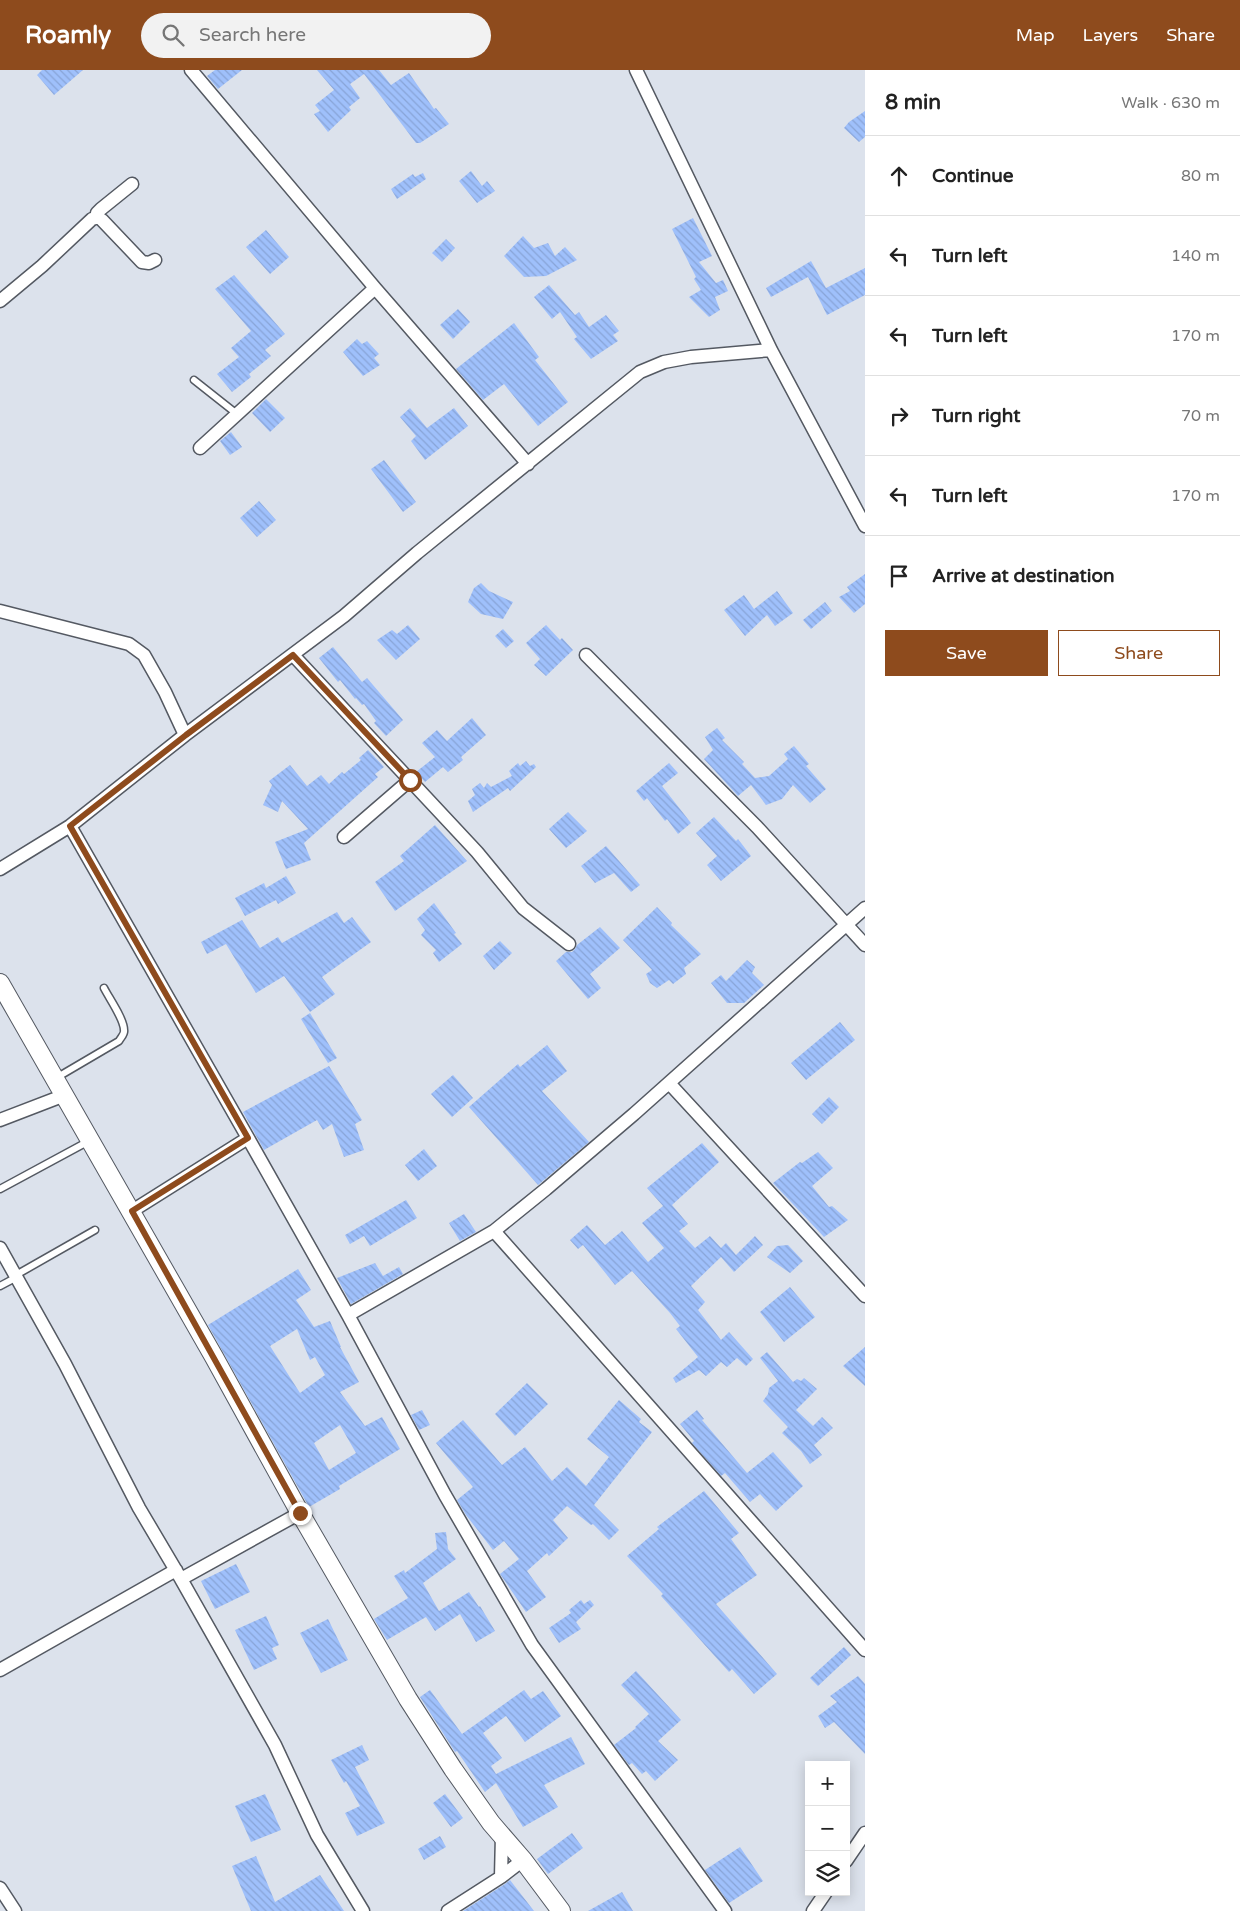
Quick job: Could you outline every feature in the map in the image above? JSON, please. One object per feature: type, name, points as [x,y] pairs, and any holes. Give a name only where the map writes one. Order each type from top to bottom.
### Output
[{"type":"street","points":[[191,70],[375,288],[528,464]]},
{"type":"street","points":[[636,70],[771,350],[865,526]]},
{"type":"street","points":[[98,217],[101,209],[132,184]]},
{"type":"street","points":[[98,217],[142,262],[149,263],[155,260]]},
{"type":"street","points":[[0,301],[42,266],[92,219],[98,217]]},
{"type":"street","points":[[200,448],[375,288]]},
{"type":"street","points":[[0,869],[70,826],[186,735],[344,616],[417,553],[640,372],[664,362],[691,357],[771,350]]},
{"type":"street","points":[[0,611],[128,644],[144,655],[186,735]]},
{"type":"street","points":[[293,655],[477,852],[523,908],[569,944]]},
{"type":"street","points":[[586,655],[757,827],[865,945]]},
{"type":"street","points":[[344,837],[410,780]]},
{"type":"street","points":[[70,826],[348,1315],[445,1495],[532,1646],[725,1911]]},
{"type":"street","points":[[348,1315],[494,1231],[587,1155],[865,908]]},
{"type":"street","points":[[0,983],[132,1211],[300,1513],[408,1699],[453,1770],[491,1823],[523,1860],[561,1911]]},
{"type":"street","points":[[668,1083],[865,1296]]},
{"type":"street","points":[[0,1120],[65,1095]]},
{"type":"street","points":[[132,1211],[248,1138]]},
{"type":"street","points":[[494,1231],[865,1650]]},
{"type":"street","points":[[0,1248],[65,1364],[139,1508],[179,1574],[275,1745],[318,1835],[362,1911]]},
{"type":"street","points":[[0,1670],[179,1574],[300,1513]]},
{"type":"street","points":[[850,1855],[865,1833]]},
{"type":"street","points":[[501,1877],[502,1836]]},
{"type":"street","points":[[451,1910],[523,1860]]},
{"type":"street","points":[[0,1888],[16,1911]]},
{"type":"street","points":[[813,1911],[823,1896]]},
{"type":"lane","points":[[194,380],[237,414]]},
{"type":"lane","points":[[55,1078],[119,1041],[123,1035],[122,1022],[104,988]]},
{"type":"lane","points":[[0,1189],[91,1140]]},
{"type":"lane","points":[[0,1286],[95,1230]]},
{"type":"building","points":[[42,70],[83,70],[54,95],[37,75]]},
{"type":"building","points":[[215,70],[242,70],[218,89],[207,76]]},
{"type":"building","points":[[317,70],[379,70],[391,85],[409,73],[434,109],[436,108],[449,124],[420,143],[416,143],[364,74],[350,84],[360,98],[349,107],[351,110],[328,132],[314,114],[320,111],[315,105],[334,90]]},
{"type":"building","points":[[865,111],[865,137],[859,142],[844,128],[849,122]]},
{"type":"building","points":[[471,171],[482,186],[487,181],[495,191],[477,203],[459,181]]},
{"type":"building","points":[[423,173],[426,179],[397,199],[391,189],[413,174],[415,177]]},
{"type":"building","points":[[693,218],[712,256],[699,262],[716,283],[723,280],[728,291],[715,297],[720,310],[709,317],[689,297],[701,290],[694,279],[696,277],[672,229]]},
{"type":"building","points":[[266,230],[289,257],[270,274],[246,247]]},
{"type":"building","points":[[523,236],[534,248],[548,243],[555,256],[565,247],[577,260],[546,276],[524,277],[504,256]]},
{"type":"building","points":[[446,239],[455,248],[442,262],[432,253]]},
{"type":"building","points":[[811,261],[826,288],[865,268],[865,295],[827,315],[808,277],[771,297],[766,288]]},
{"type":"building","points":[[234,275],[285,334],[265,350],[271,356],[249,374],[251,377],[232,392],[217,374],[239,357],[231,348],[251,331],[215,289]]},
{"type":"building","points":[[549,285],[575,315],[579,312],[589,327],[606,315],[619,331],[613,335],[618,341],[591,359],[574,339],[577,337],[560,312],[552,319],[534,297]]},
{"type":"building","points":[[458,309],[470,322],[453,339],[440,325]]},
{"type":"building","points":[[514,323],[539,357],[535,360],[568,402],[538,426],[504,384],[483,400],[456,369]]},
{"type":"building","points":[[357,339],[362,344],[367,341],[379,354],[374,358],[380,365],[363,376],[343,352]]},
{"type":"building","points":[[266,399],[285,418],[270,432],[252,413]]},
{"type":"building","points":[[410,408],[427,428],[454,408],[468,426],[425,460],[411,441],[416,436],[400,417]]},
{"type":"building","points":[[231,432],[242,447],[230,455],[220,441]]},
{"type":"building","points":[[384,460],[416,502],[403,512],[371,469]]},
{"type":"building","points":[[259,501],[276,520],[257,537],[240,518]]},
{"type":"building","points":[[865,574],[865,604],[854,613],[839,597],[850,591],[847,587]]},
{"type":"building","points":[[481,583],[489,591],[513,602],[503,619],[481,614],[468,602],[474,588]]},
{"type":"building","points":[[777,591],[793,613],[775,626],[767,615],[745,636],[724,610],[744,595],[754,609]]},
{"type":"building","points":[[825,602],[832,611],[811,629],[803,620]]},
{"type":"building","points":[[408,625],[420,639],[396,660],[377,640],[392,630],[397,634]]},
{"type":"building","points":[[546,625],[573,650],[546,676],[534,665],[540,659],[526,643]]},
{"type":"building","points":[[503,629],[514,641],[506,648],[495,636]]},
{"type":"building","points":[[333,647],[362,682],[367,678],[403,720],[386,736],[374,723],[376,721],[364,704],[362,705],[355,699],[340,680],[338,682],[319,658]]},
{"type":"building","points":[[472,718],[486,735],[461,757],[463,760],[448,772],[443,767],[425,782],[416,772],[435,757],[422,743],[437,730],[447,741]]},
{"type":"building","points":[[717,728],[725,738],[722,740],[744,762],[742,764],[755,778],[769,776],[788,759],[784,754],[794,746],[809,764],[806,766],[826,789],[810,803],[793,785],[782,799],[766,805],[751,785],[738,796],[704,759],[713,750],[705,737]]},
{"type":"building","points":[[368,750],[384,767],[375,774],[378,777],[304,843],[311,860],[286,869],[275,842],[308,829],[282,801],[278,812],[263,805],[272,785],[269,781],[290,765],[307,786],[321,775],[329,784],[342,772],[344,774],[361,760],[359,758]]},
{"type":"building","points":[[526,761],[530,766],[534,764],[536,767],[510,791],[508,788],[473,812],[468,801],[475,795],[472,789],[480,783],[484,788],[487,783],[491,787],[512,776],[509,771],[518,763],[520,766]]},
{"type":"building","points":[[669,763],[678,773],[662,786],[691,823],[678,834],[647,798],[644,801],[636,791]]},
{"type":"building","points":[[568,812],[587,831],[566,848],[549,829]]},
{"type":"building","points":[[714,817],[736,841],[738,839],[751,856],[721,881],[707,865],[717,856],[696,833]]},
{"type":"building","points":[[435,825],[467,861],[395,911],[375,882],[404,861],[400,856]]},
{"type":"building","points":[[606,846],[640,885],[631,892],[614,873],[595,883],[581,866]]},
{"type":"building","points":[[286,876],[296,893],[278,904],[276,900],[245,916],[235,898],[264,883],[266,888]]},
{"type":"building","points":[[434,903],[462,944],[439,962],[433,953],[436,950],[421,935],[425,930],[417,919]]},
{"type":"building","points":[[657,907],[672,923],[671,925],[701,954],[684,968],[686,974],[673,984],[669,980],[657,988],[650,983],[646,974],[652,970],[623,940]]},
{"type":"building","points":[[337,912],[344,923],[352,917],[371,942],[322,977],[335,994],[310,1012],[284,976],[256,993],[226,944],[207,954],[201,942],[242,920],[260,948],[278,937],[282,943]]},
{"type":"building","points":[[600,927],[620,948],[590,974],[601,988],[588,999],[556,961],[566,952],[572,952],[577,945]]},
{"type":"building","points":[[500,941],[512,953],[494,970],[483,956]]},
{"type":"building","points":[[747,960],[755,967],[752,973],[764,985],[744,1003],[727,1003],[711,983],[721,975],[726,981]]},
{"type":"building","points":[[310,1013],[337,1058],[328,1063],[301,1019]]},
{"type":"building","points":[[840,1022],[855,1040],[806,1080],[791,1063]]},
{"type":"building","points":[[547,1045],[567,1071],[542,1091],[589,1142],[538,1185],[469,1107],[518,1064],[520,1067]]},
{"type":"building","points":[[329,1066],[362,1120],[355,1124],[364,1150],[344,1157],[332,1124],[323,1130],[317,1120],[264,1150],[243,1112]]},
{"type":"building","points":[[453,1075],[473,1098],[452,1117],[431,1094]]},
{"type":"building","points":[[829,1097],[839,1107],[822,1124],[812,1114]]},
{"type":"building","points":[[702,1143],[719,1162],[672,1205],[688,1224],[679,1231],[695,1248],[710,1236],[721,1248],[726,1243],[736,1255],[755,1236],[763,1245],[734,1272],[721,1257],[691,1286],[705,1302],[698,1310],[721,1340],[729,1332],[753,1359],[746,1366],[737,1358],[727,1367],[721,1362],[706,1376],[699,1370],[676,1383],[673,1378],[698,1357],[676,1329],[680,1326],[632,1271],[615,1285],[583,1245],[578,1249],[570,1240],[587,1225],[605,1245],[622,1231],[648,1262],[664,1248],[642,1223],[663,1206],[647,1188]]},
{"type":"building","points":[[424,1149],[437,1166],[418,1181],[405,1165]]},
{"type":"building","points":[[818,1152],[833,1168],[812,1186],[829,1207],[832,1206],[848,1220],[824,1237],[773,1183],[800,1162],[802,1163]]},
{"type":"building","points":[[406,1200],[417,1218],[370,1246],[364,1236],[350,1244],[345,1235]]},
{"type":"building","points":[[464,1214],[476,1232],[460,1241],[449,1223]]},
{"type":"building","points":[[788,1245],[803,1261],[790,1273],[767,1257],[777,1246]]},
{"type":"building","points":[[375,1263],[383,1276],[399,1267],[403,1274],[351,1304],[337,1278]]},
{"type":"building","points":[[298,1269],[311,1290],[296,1300],[314,1327],[330,1321],[340,1347],[359,1382],[340,1392],[365,1426],[382,1417],[400,1449],[339,1486],[340,1489],[309,1507],[208,1325]],"holes":[[[297,1329],[310,1360],[315,1357],[325,1375],[300,1393],[270,1346]],[[340,1425],[356,1453],[329,1470],[314,1443]]]},
{"type":"building","points":[[790,1287],[815,1317],[784,1342],[760,1312]]},
{"type":"building","points":[[865,1347],[865,1386],[843,1366]]},
{"type":"building","points":[[767,1352],[793,1382],[797,1379],[801,1381],[804,1378],[817,1389],[796,1410],[813,1426],[822,1417],[833,1428],[814,1445],[822,1455],[810,1464],[801,1451],[782,1433],[788,1427],[763,1401],[768,1394],[769,1388],[778,1381],[760,1358]]},
{"type":"building","points":[[527,1383],[548,1404],[515,1436],[495,1414]]},
{"type":"building","points":[[619,1400],[641,1419],[639,1422],[652,1432],[594,1505],[619,1530],[609,1540],[593,1524],[591,1525],[567,1506],[553,1520],[568,1538],[549,1556],[547,1553],[527,1571],[546,1597],[526,1612],[500,1574],[519,1559],[504,1541],[493,1550],[466,1515],[457,1500],[473,1487],[436,1443],[463,1420],[502,1465],[525,1447],[552,1481],[567,1467],[586,1486],[609,1457],[587,1439]]},
{"type":"building","points":[[422,1410],[430,1425],[419,1430],[411,1415]]},
{"type":"building","points":[[697,1410],[704,1419],[702,1420],[747,1473],[773,1452],[803,1486],[776,1511],[760,1494],[750,1502],[725,1473],[721,1476],[692,1443],[694,1441],[680,1424]]},
{"type":"building","points":[[704,1491],[739,1533],[731,1539],[757,1575],[716,1604],[777,1674],[754,1694],[732,1669],[729,1672],[661,1596],[663,1594],[627,1556],[659,1529],[657,1527]]},
{"type":"building","points":[[446,1532],[448,1549],[456,1559],[423,1583],[439,1611],[469,1592],[495,1631],[476,1642],[460,1614],[435,1631],[426,1617],[387,1640],[374,1619],[408,1598],[394,1576],[404,1570],[405,1573],[437,1549],[435,1533]]},
{"type":"building","points":[[236,1564],[250,1592],[215,1609],[201,1581]]},
{"type":"building","points":[[581,1600],[584,1604],[590,1600],[594,1605],[576,1622],[581,1629],[559,1643],[549,1628],[571,1613],[569,1610]]},
{"type":"building","points":[[266,1616],[279,1645],[272,1648],[277,1659],[254,1670],[235,1630]]},
{"type":"building","points":[[328,1619],[348,1660],[321,1673],[300,1633]]},
{"type":"building","points":[[844,1647],[851,1655],[818,1686],[810,1678]]},
{"type":"building","points":[[636,1671],[681,1720],[658,1741],[678,1760],[655,1781],[646,1771],[642,1774],[632,1763],[629,1765],[614,1745],[636,1728],[649,1714],[621,1685]]},
{"type":"building","points":[[858,1676],[865,1684],[865,1754],[834,1722],[825,1728],[818,1716],[837,1702],[830,1696]]},
{"type":"building","points":[[430,1690],[462,1734],[524,1690],[531,1699],[543,1691],[561,1716],[525,1742],[506,1716],[483,1733],[502,1758],[491,1766],[496,1774],[571,1737],[585,1764],[544,1785],[558,1807],[523,1827],[496,1783],[485,1792],[457,1751],[455,1752],[420,1697]]},
{"type":"building","points":[[362,1745],[369,1760],[355,1767],[385,1823],[357,1836],[345,1813],[360,1806],[331,1760]]},
{"type":"building","points":[[265,1794],[281,1830],[251,1842],[235,1806]]},
{"type":"building","points":[[445,1794],[463,1818],[451,1827],[433,1803]]},
{"type":"building","points":[[572,1833],[583,1848],[548,1874],[537,1859]]},
{"type":"building","points":[[440,1836],[446,1847],[424,1860],[418,1849]]},
{"type":"building","points":[[740,1847],[763,1881],[729,1903],[705,1870]]},
{"type":"building","points":[[256,1856],[275,1902],[320,1875],[344,1911],[251,1911],[232,1866]]},
{"type":"building","points":[[510,1880],[534,1911],[463,1911],[505,1884]]},
{"type":"building","points":[[622,1892],[633,1911],[588,1911]]},
{"type":"route","points":[[300,1513],[132,1211],[248,1138],[70,826],[186,735],[293,655],[410,780]]}]
